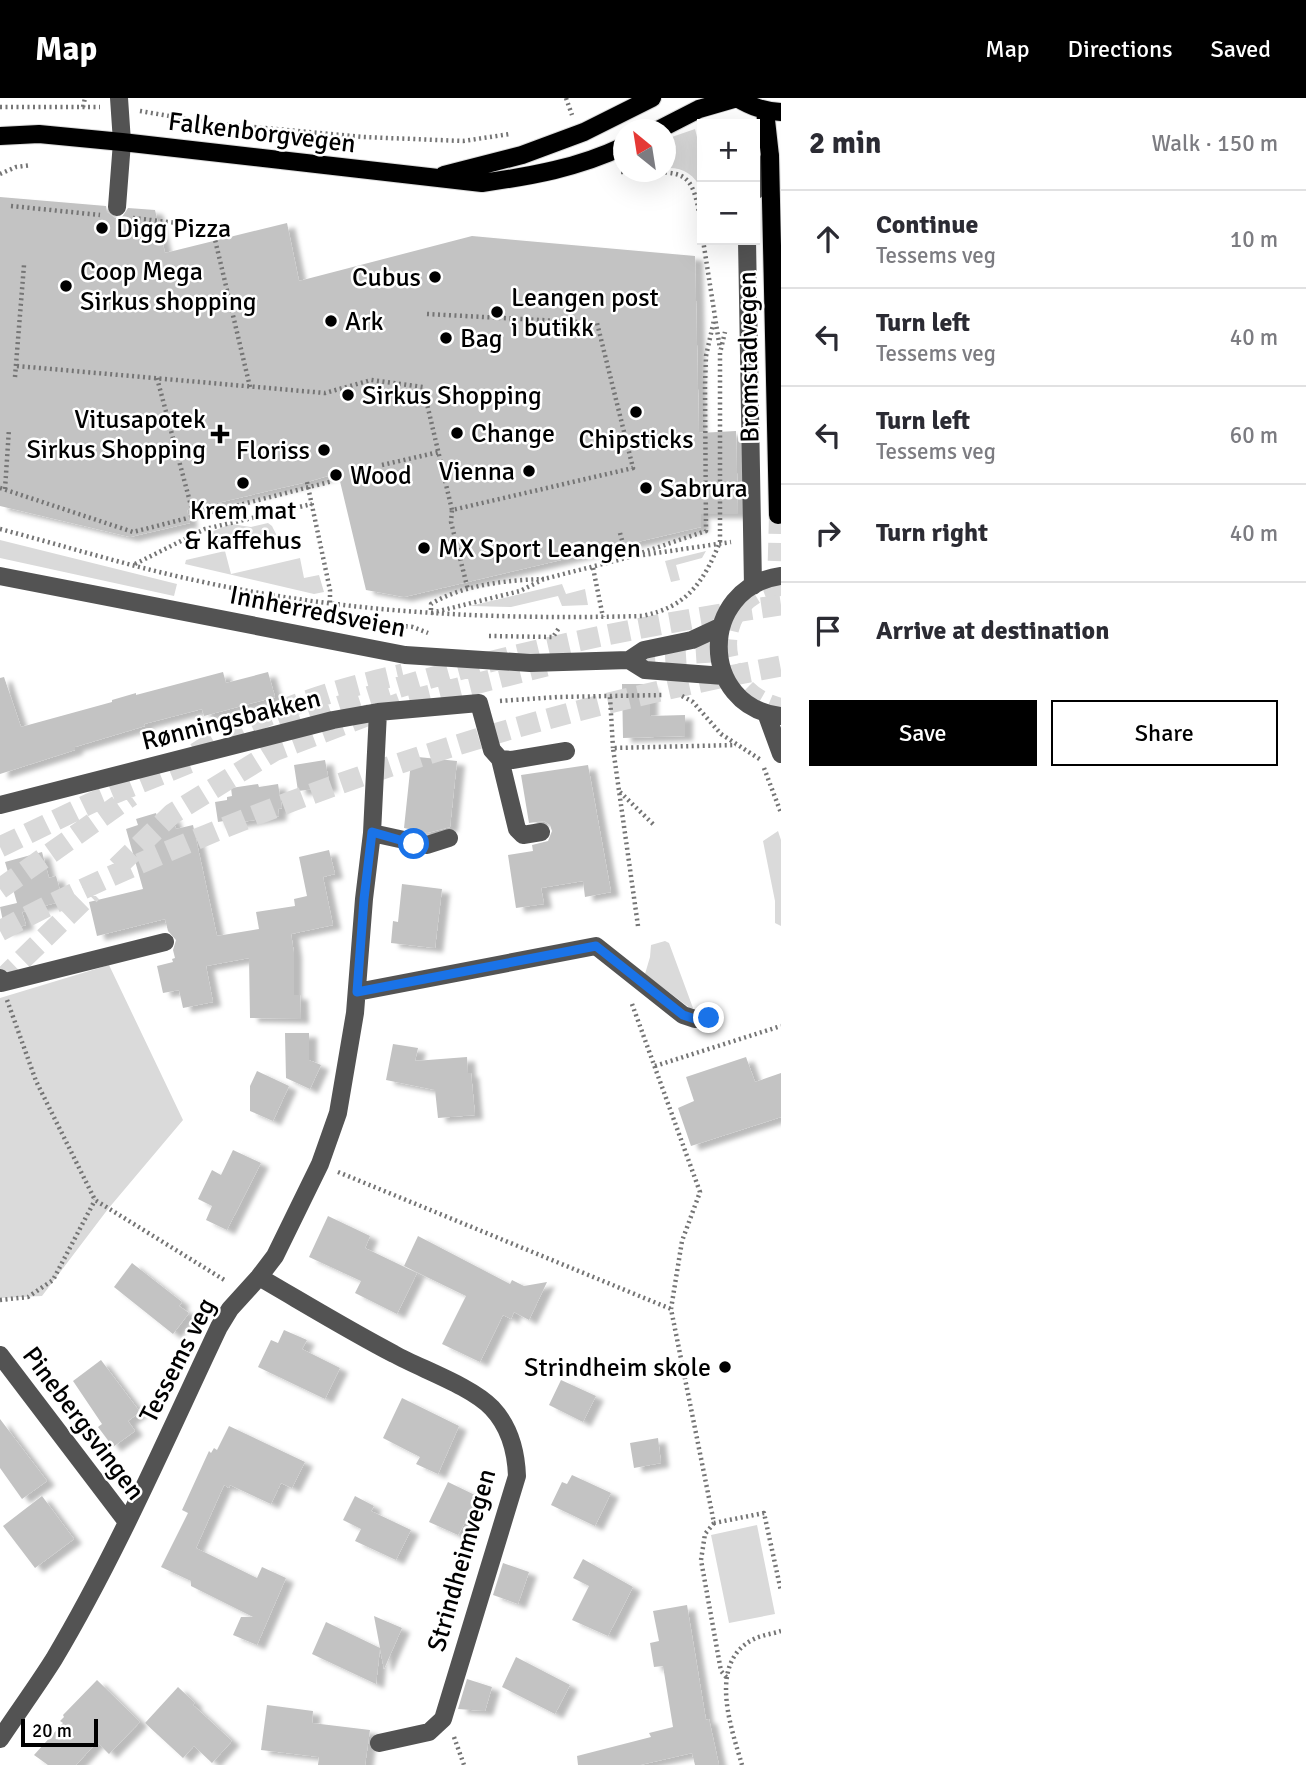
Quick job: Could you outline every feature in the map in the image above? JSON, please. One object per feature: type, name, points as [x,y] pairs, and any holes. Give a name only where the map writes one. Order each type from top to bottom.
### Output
[{"type":"main road","name":"Falkenborgvegen","points":[[430,179],[522,155],[584,132],[652,98]]},
{"type":"main road","points":[[676,121],[699,109],[737,98],[750,106],[773,111]]},
{"type":"main road","name":"Bromstadvegen","points":[[773,111],[770,156],[778,515]]},
{"type":"main road","name":"Falkenborgvegen","points":[[1,137],[39,134],[482,183],[541,174],[597,159],[613,151]]},
{"type":"street","points":[[114,213],[122,142],[119,98]]},
{"type":"street","name":"Bromstadvegen","points":[[759,182],[770,156]]},
{"type":"street","name":"Bromstadvegen","points":[[747,245],[752,586]]},
{"type":"street","name":"Innherredsveien","points":[[0,576],[405,655],[530,663],[629,660],[644,650],[692,640],[720,627]]},
{"type":"street","points":[[781,576],[752,586],[732,603],[720,627],[718,654],[724,676],[737,695],[755,709],[773,715],[781,754]]},
{"type":"street","name":"Innherredsveien","points":[[629,660],[645,670],[724,676]]},
{"type":"street","points":[[479,703],[492,750],[500,759],[517,829],[523,835],[541,832]]},
{"type":"street","name":"Rønningsbakken","points":[[0,805],[286,731],[378,712],[479,703]]},
{"type":"street","name":"Tessems veg","points":[[0,1739],[52,1661],[127,1522],[219,1327],[230,1309],[275,1256],[320,1164],[345,1085],[357,992],[372,832],[378,712]]},
{"type":"street","points":[[500,759],[512,760],[566,751]]},
{"type":"street","points":[[372,832],[427,845],[449,838]]},
{"type":"street","points":[[0,982],[165,942]]},
{"type":"street","points":[[357,992],[596,946],[683,1015],[695,1019],[709,1018]]},
{"type":"street","name":"Strindheimvegen","points":[[259,1277],[393,1354],[477,1396],[490,1406],[509,1433],[516,1460],[516,1476],[443,1719]]},
{"type":"street","name":"Pinebergsvingen","points":[[0,1355],[127,1522]]},
{"type":"street","points":[[379,1743],[429,1732],[443,1719]]},
{"type":"path","points":[[83,107],[85,98]]},
{"type":"path","points":[[559,120],[572,116],[566,98]]},
{"type":"path","points":[[0,107],[92,107]]},
{"type":"path","points":[[148,112],[210,123],[363,137],[463,141],[521,132]]},
{"type":"path","points":[[0,174],[31,164]]},
{"type":"path","points":[[676,175],[691,183],[697,198]]},
{"type":"path","points":[[11,206],[28,210],[114,213],[212,227],[250,387]]},
{"type":"path","points":[[0,529],[194,580],[330,604],[431,613],[603,617],[655,614],[678,604],[694,589],[709,568],[720,542],[720,353],[704,245]]},
{"type":"path","points":[[15,377],[24,265]]},
{"type":"path","points":[[427,314],[597,324],[633,468],[452,510]]},
{"type":"path","points":[[431,613],[430,604],[447,594],[517,580],[544,579],[593,568],[706,531],[706,356],[714,320]]},
{"type":"path","points":[[720,353],[726,328]]},
{"type":"path","points":[[17,366],[325,393],[371,380],[423,387],[468,590]]},
{"type":"path","points":[[157,378],[194,517]]},
{"type":"path","points":[[9,429],[2,489],[133,532],[333,481]]},
{"type":"path","points":[[382,465],[439,452]]},
{"type":"path","points":[[307,482],[330,590],[330,604]]},
{"type":"path","points":[[134,564],[205,529],[312,504]]},
{"type":"path","points":[[620,533],[626,558]]},
{"type":"path","points":[[626,558],[720,542]]},
{"type":"path","points":[[593,568],[603,617]]},
{"type":"path","points":[[431,613],[520,591],[544,579]]},
{"type":"path","points":[[347,620],[414,626],[434,636]]},
{"type":"path","points":[[487,636],[553,637],[559,628]]},
{"type":"path","points":[[479,703],[556,697],[686,697],[721,734],[761,759],[781,813]]},
{"type":"path","points":[[610,697],[612,748],[638,926]]},
{"type":"path","points":[[612,748],[737,745]]},
{"type":"path","points":[[619,791],[654,825]]},
{"type":"path","points":[[0,982],[36,1081],[95,1200],[233,1285]]},
{"type":"path","points":[[628,993],[701,1192],[682,1241],[671,1309],[714,1523]]},
{"type":"path","points":[[654,1066],[781,1026]]},
{"type":"path","points":[[320,1164],[671,1309]]},
{"type":"path","points":[[0,1300],[28,1297],[53,1280],[95,1200]]},
{"type":"path","points":[[727,1679],[720,1671],[701,1560],[705,1534],[714,1523],[764,1513],[781,1591]]},
{"type":"path","points":[[742,1765],[729,1718],[727,1679],[732,1664],[747,1643],[756,1637],[781,1632]]},
{"type":"path","points":[[443,1719],[455,1739],[464,1765]]},
{"type":"shaded area","points":[[695,129],[697,183],[687,173],[676,169],[676,136]]},
{"type":"shaded area","points":[[268,523],[279,540],[277,546],[256,545],[244,548],[236,543],[218,547],[210,543],[208,538],[211,532],[231,524],[251,527]]},
{"type":"shaded area","points":[[0,540],[177,584],[174,596],[0,558]]},
{"type":"shaded area","points":[[225,551],[231,574],[300,558],[304,578],[319,575],[324,592],[314,594],[185,564],[186,560]]},
{"type":"shaded area","points":[[706,551],[702,558],[676,565],[680,580],[671,582],[665,561]]},
{"type":"shaded area","points":[[562,584],[566,594],[585,589],[588,605],[562,606],[558,596],[511,607],[470,606]]},
{"type":"shaded area","points":[[778,831],[781,840],[781,926],[775,923],[775,901],[763,841]]},
{"type":"shaded area","points":[[665,941],[669,943],[693,1008],[691,1009],[645,974],[651,945]]},
{"type":"shaded area","points":[[109,965],[183,1120],[108,1209],[42,1296],[0,1298],[0,998]]},
{"type":"shaded area","points":[[757,1525],[775,1614],[729,1623],[711,1535]]},
{"type":"building","name":"Sirkus Shopping","points":[[0,197],[106,206],[107,212],[115,218],[122,217],[128,208],[155,210],[165,253],[287,223],[299,281],[472,236],[695,256],[699,433],[736,431],[738,514],[701,514],[701,527],[404,597],[366,590],[338,473],[187,510],[190,523],[130,537],[0,506]]},
{"type":"building","points":[[223,672],[226,683],[268,672],[275,697],[204,716],[202,709],[144,724],[145,726],[0,774],[0,678],[4,677],[21,727],[136,693]]},
{"type":"building","points":[[622,684],[650,684],[650,716],[685,715],[685,736],[623,738]]},
{"type":"building","points":[[418,757],[457,761],[450,827],[427,833],[404,828],[411,762]]},
{"type":"building","points":[[325,760],[330,787],[298,791],[294,765]]},
{"type":"building","points":[[588,765],[611,892],[585,897],[583,881],[541,888],[544,904],[516,908],[508,855],[533,851],[532,845],[548,841],[552,831],[550,825],[544,821],[529,823],[521,775]]},
{"type":"building","points":[[258,784],[259,787],[278,784],[282,808],[278,809],[279,816],[236,823],[236,819],[218,822],[215,802],[227,800],[227,797],[232,796],[231,788]]},
{"type":"building","points":[[156,813],[158,820],[172,816],[176,829],[193,825],[217,936],[259,929],[256,912],[295,906],[294,899],[307,896],[299,857],[329,850],[335,874],[323,877],[333,925],[291,934],[294,995],[300,995],[301,1019],[250,1018],[249,958],[206,966],[213,1002],[183,1008],[179,990],[163,993],[157,966],[173,962],[172,959],[175,958],[173,950],[176,940],[168,931],[165,919],[97,936],[89,902],[143,889],[126,829],[138,825],[136,819]]},
{"type":"building","points":[[42,852],[49,878],[56,876],[63,901],[22,912],[26,925],[5,931],[0,907],[17,903],[5,862]]},
{"type":"building","points":[[402,884],[442,889],[435,948],[391,943],[393,921],[398,922]]},
{"type":"building","points":[[285,1033],[309,1033],[309,1060],[321,1065],[310,1089],[286,1078]]},
{"type":"building","points":[[393,1044],[418,1048],[415,1061],[467,1057],[475,1115],[438,1118],[435,1090],[386,1080]]},
{"type":"building","points":[[746,1057],[755,1082],[781,1073],[781,1117],[691,1146],[678,1108],[694,1101],[686,1077]]},
{"type":"building","points":[[257,1071],[289,1086],[273,1121],[250,1111],[250,1086]]},
{"type":"building","points":[[233,1150],[261,1163],[227,1230],[206,1220],[212,1206],[198,1199],[212,1170],[221,1175]]},
{"type":"building","points":[[328,1216],[370,1236],[365,1248],[417,1273],[397,1314],[355,1293],[361,1281],[309,1257]]},
{"type":"building","points":[[418,1236],[510,1284],[512,1280],[524,1286],[547,1282],[529,1320],[514,1312],[511,1319],[503,1315],[480,1362],[442,1344],[466,1296],[404,1266]]},
{"type":"building","points":[[132,1263],[182,1302],[179,1306],[189,1313],[173,1334],[114,1287]]},
{"type":"building","points":[[284,1330],[307,1340],[302,1349],[340,1368],[325,1399],[258,1367],[271,1340],[278,1343]]},
{"type":"building","points":[[101,1360],[140,1412],[128,1421],[135,1431],[113,1447],[98,1427],[102,1424],[73,1381]]},
{"type":"building","points":[[561,1380],[596,1396],[583,1422],[549,1405]]},
{"type":"building","points":[[402,1398],[459,1426],[438,1474],[416,1464],[420,1457],[383,1438]]},
{"type":"building","points":[[0,1419],[47,1481],[22,1499],[0,1468]]},
{"type":"building","points":[[229,1426],[305,1462],[292,1488],[281,1483],[271,1504],[230,1485],[229,1488],[224,1485],[196,1548],[257,1578],[262,1567],[286,1578],[257,1645],[233,1635],[241,1617],[253,1617],[191,1586],[191,1581],[161,1567],[188,1513],[182,1510],[209,1451],[211,1453],[214,1448],[217,1450]]},
{"type":"building","points":[[658,1438],[661,1463],[634,1468],[630,1443]]},
{"type":"building","points":[[572,1475],[611,1493],[595,1526],[551,1505],[562,1482],[567,1484]]},
{"type":"building","points":[[448,1482],[479,1497],[458,1535],[429,1522]]},
{"type":"building","points":[[42,1496],[74,1539],[35,1568],[3,1526]]},
{"type":"building","points":[[355,1496],[374,1506],[371,1511],[411,1530],[396,1560],[355,1541],[361,1529],[343,1520]]},
{"type":"building","points":[[583,1559],[633,1587],[608,1636],[572,1620],[589,1586],[573,1578]]},
{"type":"building","points":[[503,1563],[529,1572],[518,1604],[493,1595]]},
{"type":"building","points":[[687,1605],[706,1720],[709,1719],[719,1765],[695,1765],[692,1753],[640,1765],[578,1765],[577,1756],[651,1737],[649,1733],[673,1727],[663,1666],[654,1667],[650,1643],[659,1641],[653,1611]]},
{"type":"building","points":[[374,1616],[402,1628],[384,1669],[380,1649],[376,1684],[312,1654],[326,1622],[380,1648]]},
{"type":"building","points":[[516,1657],[570,1685],[555,1714],[502,1687]]},
{"type":"building","points":[[467,1679],[492,1687],[485,1711],[458,1709]]},
{"type":"building","points":[[97,1680],[140,1722],[109,1754],[97,1742],[76,1765],[48,1765],[34,1755],[63,1723],[60,1721],[63,1715]]},
{"type":"building","points":[[178,1687],[195,1703],[193,1705],[232,1741],[212,1763],[194,1746],[183,1758],[145,1723]]},
{"type":"building","points":[[267,1705],[313,1711],[312,1723],[370,1730],[365,1765],[318,1765],[319,1757],[261,1750]]},
{"type":"tunnel","points":[[776,588],[778,515]]},
{"type":"tunnel","points":[[781,587],[759,593],[742,606],[732,623],[728,642],[731,662],[740,681],[757,697],[781,707]]},
{"type":"tunnel","points":[[281,727],[403,686],[528,652],[654,626],[781,605]]},
{"type":"tunnel","points":[[634,657],[728,651]]},
{"type":"tunnel","points":[[117,867],[172,814],[274,751],[403,702],[546,666]]},
{"type":"tunnel","points":[[0,931],[97,882],[197,839],[268,810],[412,759],[558,716],[781,666]]},
{"type":"tunnel","points":[[196,753],[245,726],[322,695],[403,674]]},
{"type":"tunnel","points":[[0,847],[91,803],[189,763]]},
{"type":"tunnel","points":[[0,889],[131,796]]},
{"type":"tunnel","points":[[0,981],[92,892]]},
{"type":"place","name":"Digg Pizza","points":[[102,228]]},
{"type":"place","name":"Cubus","points":[[435,277]]},
{"type":"place","name":"Coop Mega Sirkus shopping","points":[[66,286]]},
{"type":"place","name":"Leangen post i butikk","points":[[497,312]]},
{"type":"place","name":"Ark","points":[[331,321]]},
{"type":"place","name":"Bag","points":[[446,338]]},
{"type":"place","name":"Sirkus Shopping","points":[[348,395]]},
{"type":"place","name":"Chipsticks","points":[[636,412]]},
{"type":"place","name":"Change","points":[[457,433]]},
{"type":"place","name":"Vitusapotek Sirkus Shopping","points":[[220,434]]},
{"type":"place","name":"Floriss","points":[[324,450]]},
{"type":"place","name":"Vienna","points":[[529,471]]},
{"type":"place","name":"Wood","points":[[336,475]]},
{"type":"place","name":"Krem mat & kaffehus","points":[[243,483]]},
{"type":"place","name":"Sabrura","points":[[646,488]]},
{"type":"place","name":"MX Sport Leangen","points":[[424,548]]},
{"type":"place","name":"Strindheim skole","points":[[725,1367]]},
{"type":"route","points":[[414,844],[372,832],[357,992],[596,946],[683,1015],[695,1019],[709,1018]]}]
